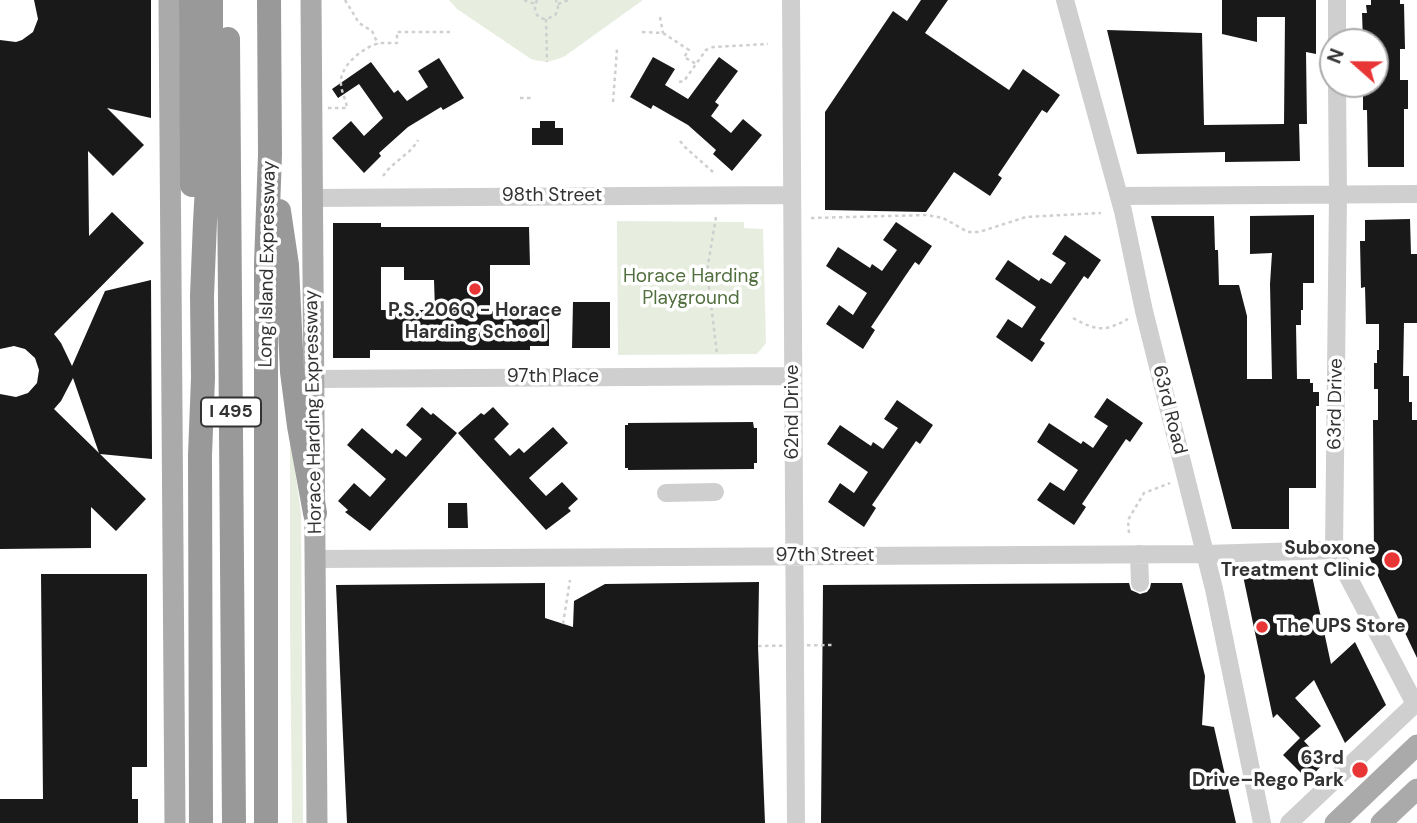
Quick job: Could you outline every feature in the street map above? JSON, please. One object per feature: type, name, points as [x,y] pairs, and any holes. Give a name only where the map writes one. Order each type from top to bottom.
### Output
[{"type":"highway","points":[[191,0],[195,379],[200,455]]},
{"type":"highway","points":[[201,823],[200,455],[204,247],[211,119],[211,0]]},
{"type":"highway","name":"Long Island Expressway","points":[[228,0],[234,823]]},
{"type":"highway","name":"Long Island Expressway","points":[[266,823],[269,0]]},
{"type":"highway","points":[[270,154],[287,265],[292,372],[314,513]]},
{"type":"main road","points":[[169,0],[175,823]]},
{"type":"main road","name":"Horace Harding Expressway","points":[[311,0],[317,823]]},
{"type":"main road","points":[[1335,823],[1417,746]]},
{"type":"main road","points":[[1381,823],[1417,789]]},
{"type":"street","name":"62nd Drive","points":[[791,0],[796,823]]},
{"type":"street","name":"63rd Road","points":[[1065,0],[1119,196],[1147,324],[1206,554],[1262,823]]},
{"type":"street","points":[[1336,0],[1337,28]]},
{"type":"street","name":"63rd Drive","points":[[1337,98],[1334,550],[1416,703]]},
{"type":"street","points":[[1119,196],[1417,194]]},
{"type":"street","name":"98th Street","points":[[312,198],[792,195]]},
{"type":"street","name":"97th Place","points":[[313,379],[793,376]]},
{"type":"street","points":[[666,492],[715,492]]},
{"type":"street","name":"97th Street","points":[[316,559],[1206,554],[1334,550]]},
{"type":"street","points":[[1139,554],[1140,583]]},
{"type":"street","points":[[1289,823],[1416,703]]},
{"type":"path","points":[[345,0],[359,23],[372,31],[378,44]]},
{"type":"path","points":[[524,0],[536,2],[536,14],[542,19],[556,14],[557,2],[569,0]]},
{"type":"path","points":[[660,17],[663,33]]},
{"type":"path","points":[[546,19],[547,62]]},
{"type":"path","points":[[324,108],[347,108],[340,86],[341,77],[361,52],[378,44],[397,43],[397,32],[450,32]]},
{"type":"path","points":[[642,32],[663,33],[689,50],[684,57],[696,64]]},
{"type":"path","points":[[679,82],[684,81],[706,50],[713,47],[768,44]]},
{"type":"path","points":[[613,102],[617,49]]},
{"type":"path","points":[[520,98],[533,98]]},
{"type":"path","points":[[383,176],[418,140]]},
{"type":"path","points":[[680,141],[713,172]]},
{"type":"path","points":[[811,218],[927,215],[943,218],[968,232],[979,232],[1026,217],[1101,213]]},
{"type":"path","points":[[716,217],[707,271],[716,354]]},
{"type":"path","points":[[1073,318],[1092,328],[1101,329],[1113,327],[1128,319]]},
{"type":"path","points":[[1129,533],[1128,520],[1144,493],[1170,482]]},
{"type":"path","points":[[563,624],[570,580]]},
{"type":"path","points":[[758,646],[834,645]]},
{"type":"green space","points":[[449,0],[643,0],[565,56],[544,61],[531,59],[457,9]]},
{"type":"green space","name":"Horace Harding Playground","points":[[617,221],[744,222],[744,228],[763,229],[766,343],[757,354],[618,355]]},
{"type":"green space","points":[[290,436],[301,513],[303,823],[292,823]]},
{"type":"building","points":[[34,0],[151,0],[151,118],[107,108],[144,145],[113,176],[88,151],[89,236],[112,212],[144,243],[54,334],[72,366],[105,291],[151,280],[152,459],[100,454],[146,499],[116,531],[91,507],[91,548],[0,549],[0,394],[16,397],[28,393],[37,383],[39,370],[35,358],[25,349],[14,346],[0,349],[0,40],[22,40],[33,32],[38,19]],"holes":[[[73,378],[99,453],[54,409]]]},
{"type":"building","points":[[921,0],[948,0],[925,33],[1009,90],[1023,69],[1060,95],[1047,113],[1042,110],[998,175],[1002,178],[990,196],[954,172],[926,212],[825,210],[825,112],[893,11],[907,21]]},
{"type":"building","points":[[1222,0],[1316,0],[1316,54],[1306,52],[1307,124],[1299,124],[1300,161],[1225,162],[1225,152],[1137,154],[1107,30],[1202,33],[1204,125],[1284,124],[1285,17],[1257,17],[1257,42],[1222,34]]},
{"type":"building","points":[[1371,0],[1400,0],[1400,4],[1404,4],[1405,49],[1400,49],[1400,80],[1408,80],[1408,109],[1404,109],[1404,167],[1368,167],[1367,110],[1363,110],[1363,98],[1389,98],[1389,28],[1363,28],[1362,13],[1367,13],[1366,5],[1371,5]]},
{"type":"building","points":[[653,57],[675,69],[665,85],[688,99],[719,57],[738,71],[715,102],[719,105],[711,116],[731,133],[743,119],[762,135],[732,171],[713,154],[716,150],[688,125],[653,105],[651,109],[630,97]]},
{"type":"building","points":[[439,58],[464,98],[443,110],[441,107],[408,127],[379,153],[381,156],[364,173],[332,138],[351,121],[364,136],[383,118],[359,84],[338,98],[332,89],[371,62],[394,93],[398,90],[407,101],[428,87],[418,71]]},
{"type":"building","points":[[540,121],[555,121],[555,128],[563,128],[563,145],[532,145],[532,128],[540,128]]},
{"type":"building","points":[[1314,215],[1314,283],[1303,283],[1301,325],[1296,325],[1297,379],[1310,379],[1313,392],[1319,392],[1319,406],[1316,406],[1316,488],[1289,488],[1289,529],[1232,529],[1151,216],[1214,216],[1219,285],[1239,285],[1247,316],[1247,379],[1272,379],[1272,253],[1250,254],[1250,216]]},
{"type":"building","points":[[1410,219],[1411,254],[1417,254],[1417,323],[1404,323],[1403,376],[1409,376],[1412,420],[1417,420],[1417,658],[1369,557],[1374,557],[1373,420],[1378,420],[1378,389],[1374,389],[1374,363],[1377,363],[1379,350],[1379,324],[1366,324],[1365,287],[1361,288],[1360,241],[1365,241],[1365,220]]},
{"type":"building","points":[[896,222],[932,246],[919,265],[915,262],[871,327],[875,330],[863,349],[826,324],[839,305],[853,315],[867,293],[826,266],[838,247],[870,268],[872,264],[882,271],[897,250],[883,240]]},
{"type":"building","points":[[333,223],[381,223],[381,227],[529,227],[530,265],[490,265],[490,311],[549,314],[549,346],[530,346],[530,350],[370,350],[370,358],[333,358]],"holes":[[[381,267],[404,267],[404,280],[434,280],[435,310],[381,310]]]},
{"type":"building","points":[[1065,235],[1101,260],[1088,279],[1084,276],[1040,340],[1045,343],[1032,362],[996,337],[1008,319],[1022,328],[1036,307],[995,279],[1008,260],[1039,281],[1041,278],[1051,284],[1066,263],[1052,254]]},
{"type":"building","points":[[573,302],[610,302],[610,348],[572,348]]},
{"type":"building","points":[[1107,398],[1143,423],[1130,442],[1126,439],[1082,504],[1086,507],[1074,525],[1037,500],[1050,482],[1064,491],[1078,470],[1037,442],[1049,423],[1081,444],[1083,441],[1093,448],[1108,426],[1094,417]]},
{"type":"building","points":[[897,400],[933,425],[920,444],[916,441],[872,505],[876,508],[864,527],[828,502],[840,483],[854,493],[868,472],[827,444],[840,425],[871,446],[873,442],[883,449],[898,428],[884,419]]},
{"type":"building","points":[[422,407],[457,433],[370,531],[345,512],[348,510],[338,501],[354,483],[370,497],[386,479],[347,445],[362,428],[392,454],[396,449],[406,457],[422,439],[406,425]]},
{"type":"building","points":[[493,407],[509,424],[494,439],[510,456],[519,448],[524,453],[553,427],[568,443],[529,478],[546,496],[562,482],[578,499],[568,508],[571,511],[546,530],[458,433],[481,413],[484,415]]},
{"type":"building","points":[[753,422],[754,428],[757,428],[757,463],[754,463],[754,469],[625,468],[625,425],[628,423]]},
{"type":"building","points":[[448,503],[467,503],[468,528],[448,528]]},
{"type":"building","points":[[1242,571],[1311,571],[1331,664],[1355,642],[1386,705],[1345,743],[1314,680],[1295,698],[1321,726],[1304,741],[1324,763],[1308,780],[1283,755],[1300,738],[1277,714],[1273,718]]},
{"type":"building","points":[[41,574],[147,574],[147,767],[132,767],[132,799],[138,799],[138,823],[0,823],[0,799],[43,799]]},
{"type":"building","points":[[759,582],[758,646],[765,823],[347,823],[336,585],[545,583],[545,618],[573,627],[574,601],[605,584]]},
{"type":"building","points":[[1129,583],[1131,590],[1140,594],[1147,592],[1151,583],[1182,583],[1205,676],[1202,725],[1214,727],[1236,823],[821,823],[823,585]]},
{"type":"place","name":"P.S. 206Q - Horace Harding School","points":[[475,289]]},
{"type":"place","name":"Suboxone Treatment Clinic","points":[[1392,560]]},
{"type":"place","name":"The UPS Store","points":[[1262,627]]},
{"type":"place","name":"63rd Drive–Rego Park","points":[[1360,770]]}]
